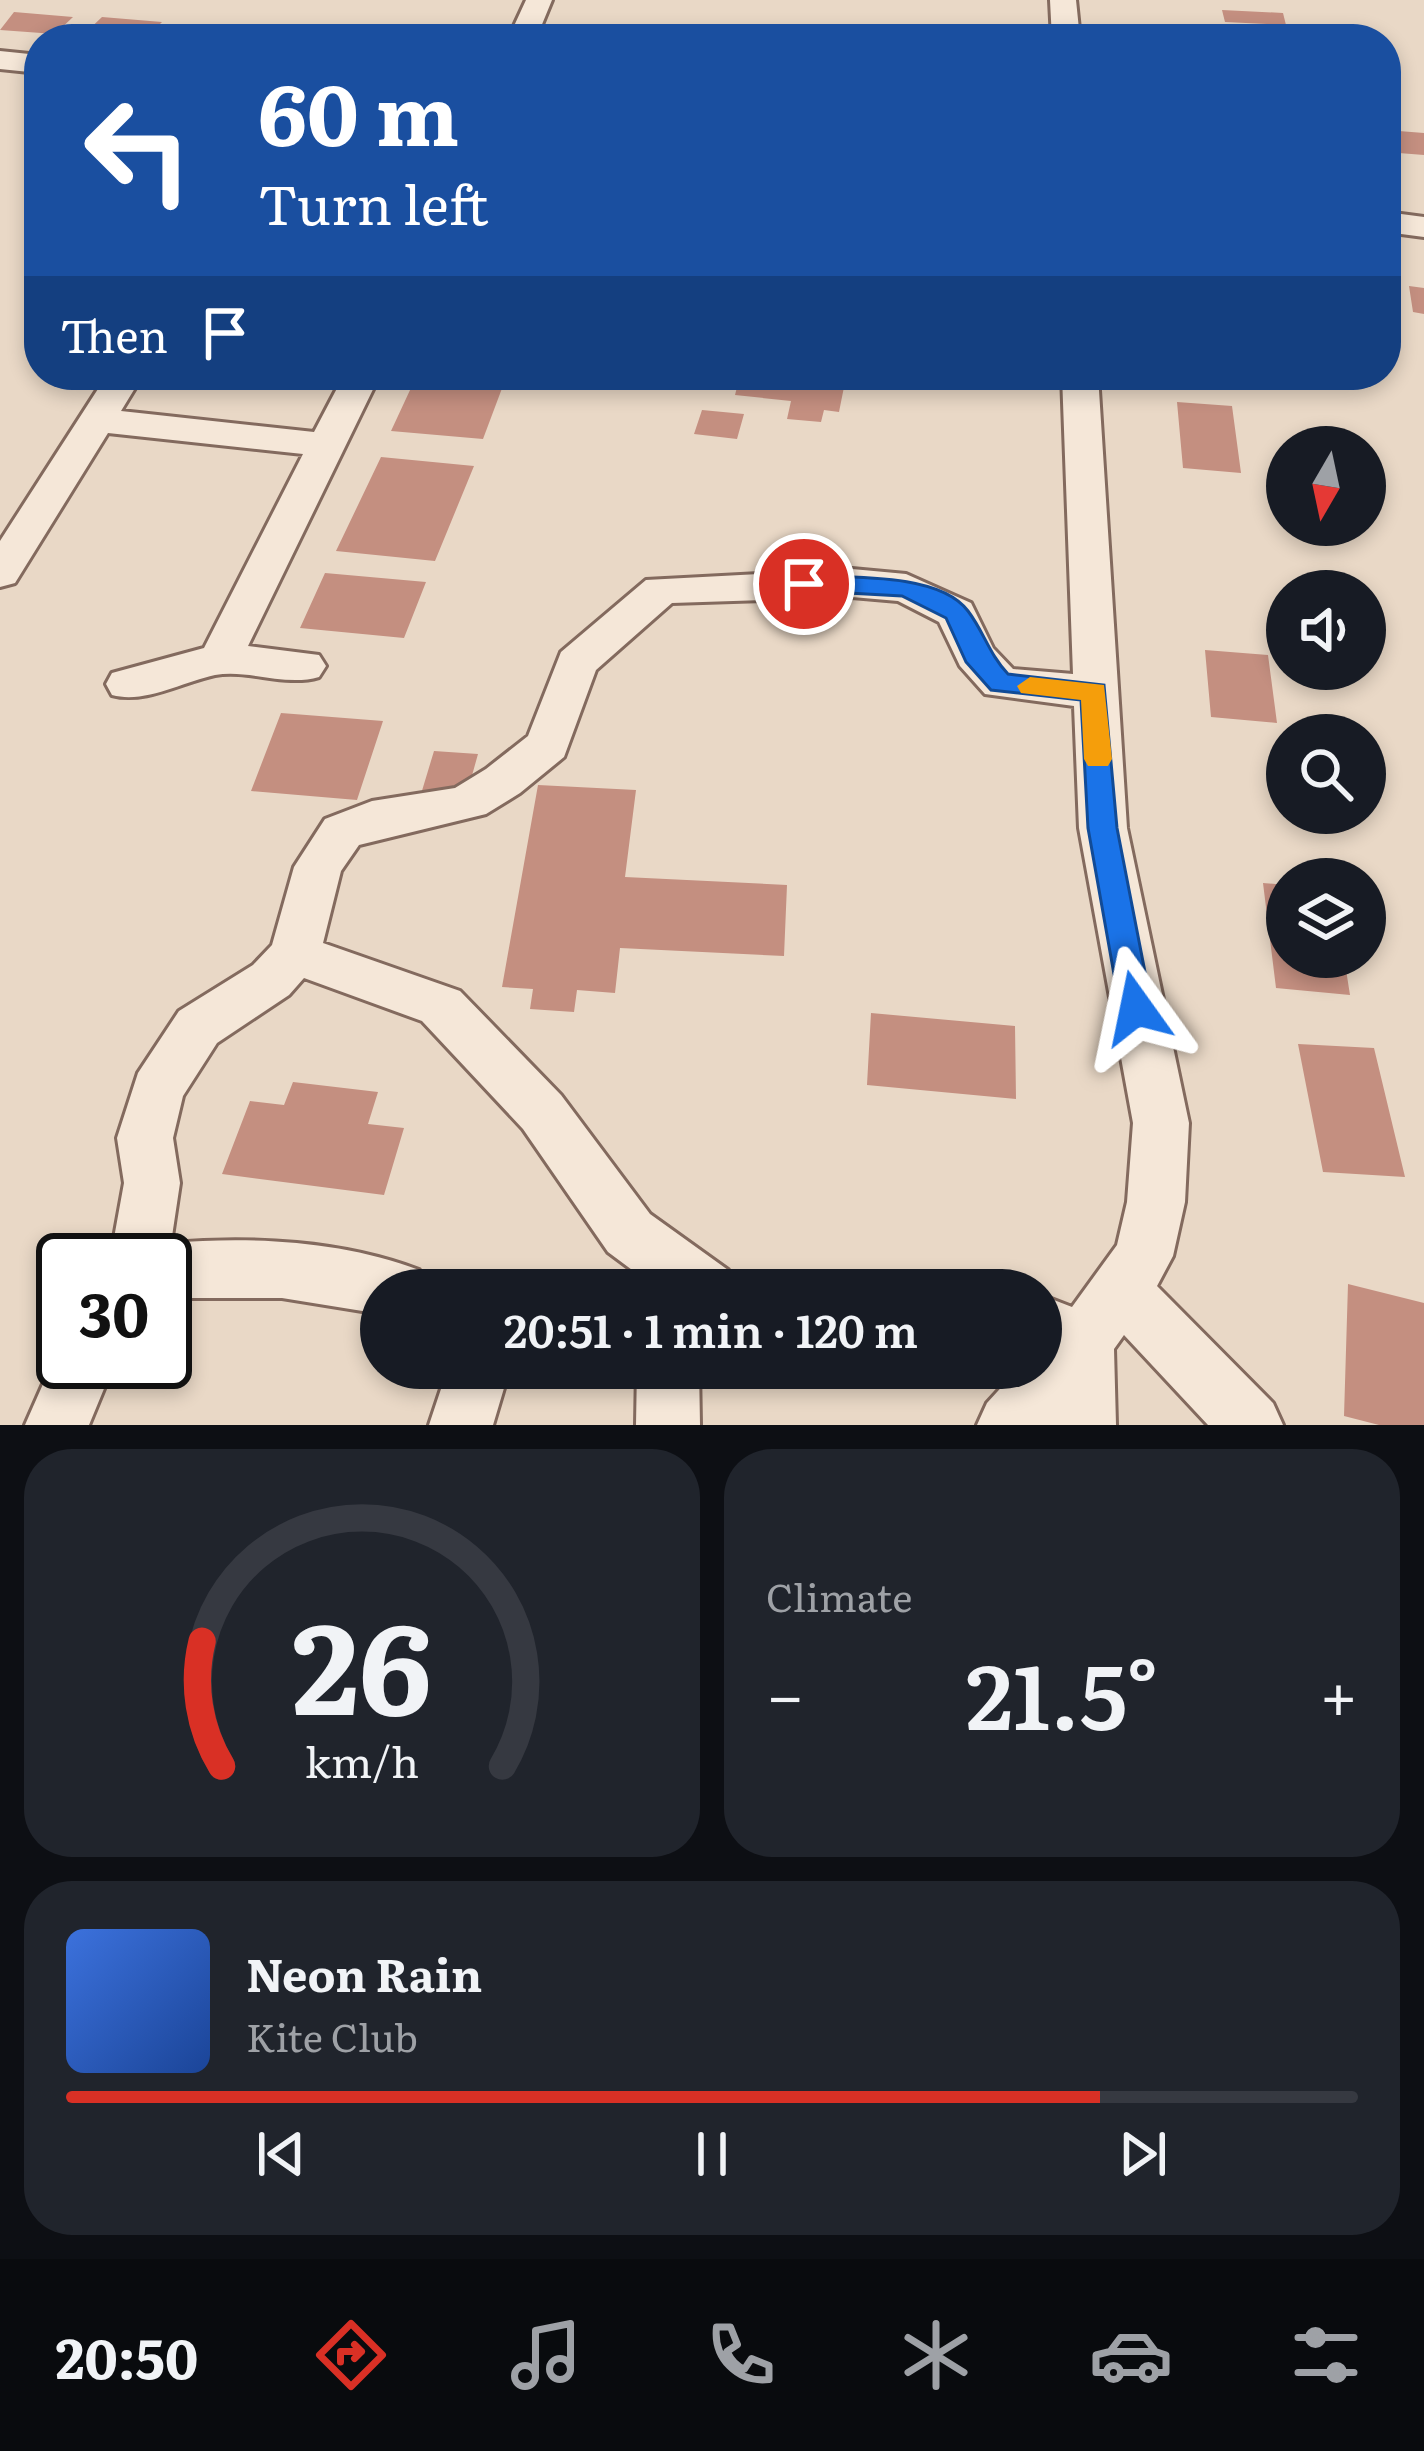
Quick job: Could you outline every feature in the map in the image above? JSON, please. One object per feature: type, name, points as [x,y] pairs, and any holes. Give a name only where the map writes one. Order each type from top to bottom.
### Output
[{"type":"street","points":[[0,574],[115,390]]},
{"type":"street","points":[[220,659],[354,390]]},
{"type":"street","points":[[1009,1425],[1028,1410],[1063,1333],[1120,1289],[1144,1256],[1156,1202],[1161,1123],[1102,828],[1081,390]]},
{"type":"street","points":[[95,420],[327,445]]},
{"type":"street","points":[[144,1233],[152,1183],[145,1138],[157,1090],[198,1027],[271,980],[295,953],[319,867],[342,832],[372,818],[419,815],[469,802],[503,781],[548,745],[576,663],[661,590],[852,583],[906,588],[956,613],[975,656],[1001,683],[1094,692]]},
{"type":"street","points":[[128,684],[220,659],[304,666]]},
{"type":"street","points":[[295,953],[441,1006],[542,1112],[628,1233],[678,1269]]},
{"type":"street","points":[[192,1268],[360,1281]]},
{"type":"street","points":[[1120,1289],[1251,1425]]},
{"type":"street","points":[[1063,1333],[1084,1425]]},
{"type":"street","points":[[57,1425],[72,1389]]},
{"type":"street","points":[[461,1425],[472,1389]]},
{"type":"street","points":[[668,1425],[673,1389]]},
{"type":"building","points":[[1222,10],[1283,13],[1286,24],[1266,24],[1225,22]]},
{"type":"building","points":[[14,12],[73,17],[66,24],[24,24],[24,32],[0,30]]},
{"type":"building","points":[[102,17],[162,22],[160,24],[95,24]]},
{"type":"building","points":[[1401,131],[1424,133],[1424,155],[1401,153]]},
{"type":"building","points":[[1409,286],[1424,288],[1424,314],[1413,312]]},
{"type":"building","points":[[410,390],[501,390],[483,439],[391,431]]},
{"type":"building","points":[[736,390],[843,390],[839,412],[824,410],[821,422],[787,419],[791,401],[735,395]]},
{"type":"building","points":[[1177,402],[1232,406],[1241,473],[1183,468]]},
{"type":"building","points":[[702,410],[744,414],[737,439],[694,434]]},
{"type":"building","points":[[381,457],[474,466],[435,561],[336,551]]},
{"type":"building","points":[[325,573],[426,582],[404,638],[300,628]]},
{"type":"building","points":[[1205,650],[1266,655],[1266,690],[1273,690],[1276,714],[1266,714],[1266,722],[1211,717]]},
{"type":"building","points":[[281,713],[383,721],[357,800],[251,791]]},
{"type":"building","points":[[434,751],[478,754],[466,797],[421,794]]},
{"type":"building","points":[[538,785],[636,790],[625,877],[787,885],[784,956],[620,948],[615,993],[577,990],[574,1012],[530,1009],[533,989],[502,987]]},
{"type":"building","points":[[1275,978],[1347,978],[1350,995],[1276,988]]},
{"type":"building","points":[[871,1013],[1015,1026],[1016,1099],[867,1085]]},
{"type":"building","points":[[1298,1044],[1374,1048],[1405,1177],[1323,1172]]},
{"type":"building","points":[[293,1082],[378,1092],[368,1124],[404,1128],[384,1195],[222,1174],[250,1101],[284,1105]]},
{"type":"building","points":[[1348,1284],[1424,1303],[1424,1425],[1379,1425],[1344,1416]]},
{"type":"slow traffic","points":[[1030,686],[1094,692],[1098,759]]},
{"type":"route","points":[[804,584],[906,588],[956,613],[975,656],[1001,683],[1094,692],[1102,828],[1136,1008]]}]
